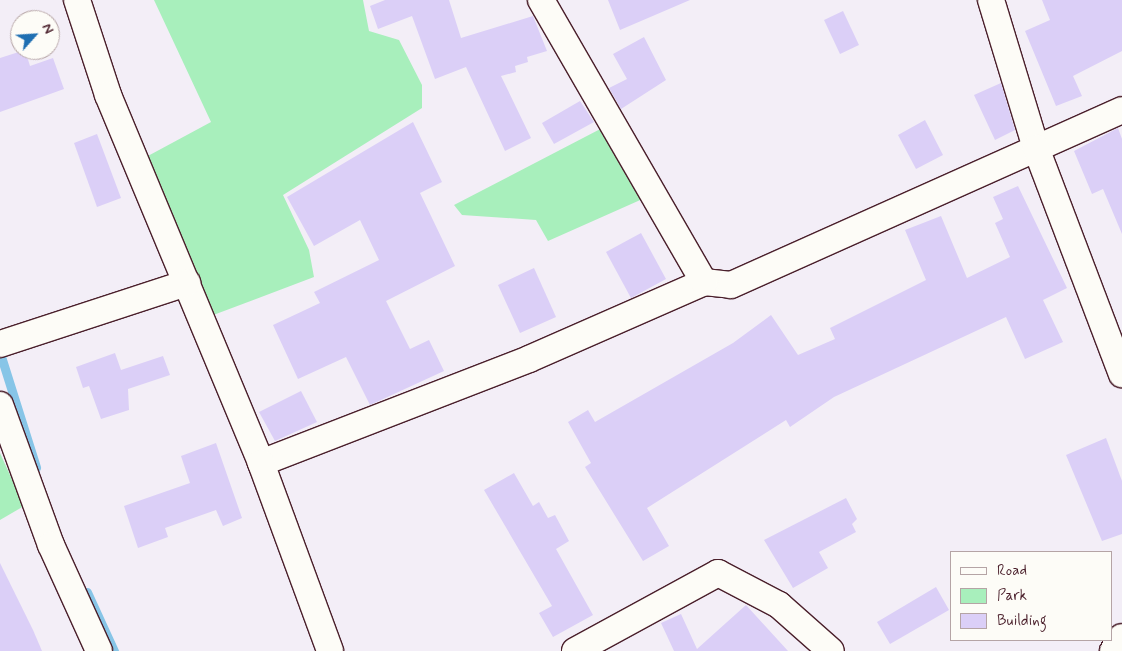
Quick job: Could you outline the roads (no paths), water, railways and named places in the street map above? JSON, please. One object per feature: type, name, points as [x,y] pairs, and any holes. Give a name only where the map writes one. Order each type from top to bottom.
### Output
[{"type":"street","points":[[77,0],[108,95],[261,463],[330,651]]},
{"type":"street","points":[[541,0],[704,282]]},
{"type":"street","points":[[991,0],[1036,148],[1122,374]]},
{"type":"street","points":[[261,463],[529,359],[704,282],[731,285],[1122,110]]},
{"type":"street","points":[[0,344],[187,283]]},
{"type":"street","points":[[0,405],[51,544],[99,651]]},
{"type":"street","points":[[575,651],[718,573],[779,605],[830,651]]},
{"type":"street","points":[[1114,651],[1122,638]]},
{"type":"waterway","points":[[0,353],[36,467]]},
{"type":"waterway","points":[[87,592],[114,651]]}]
